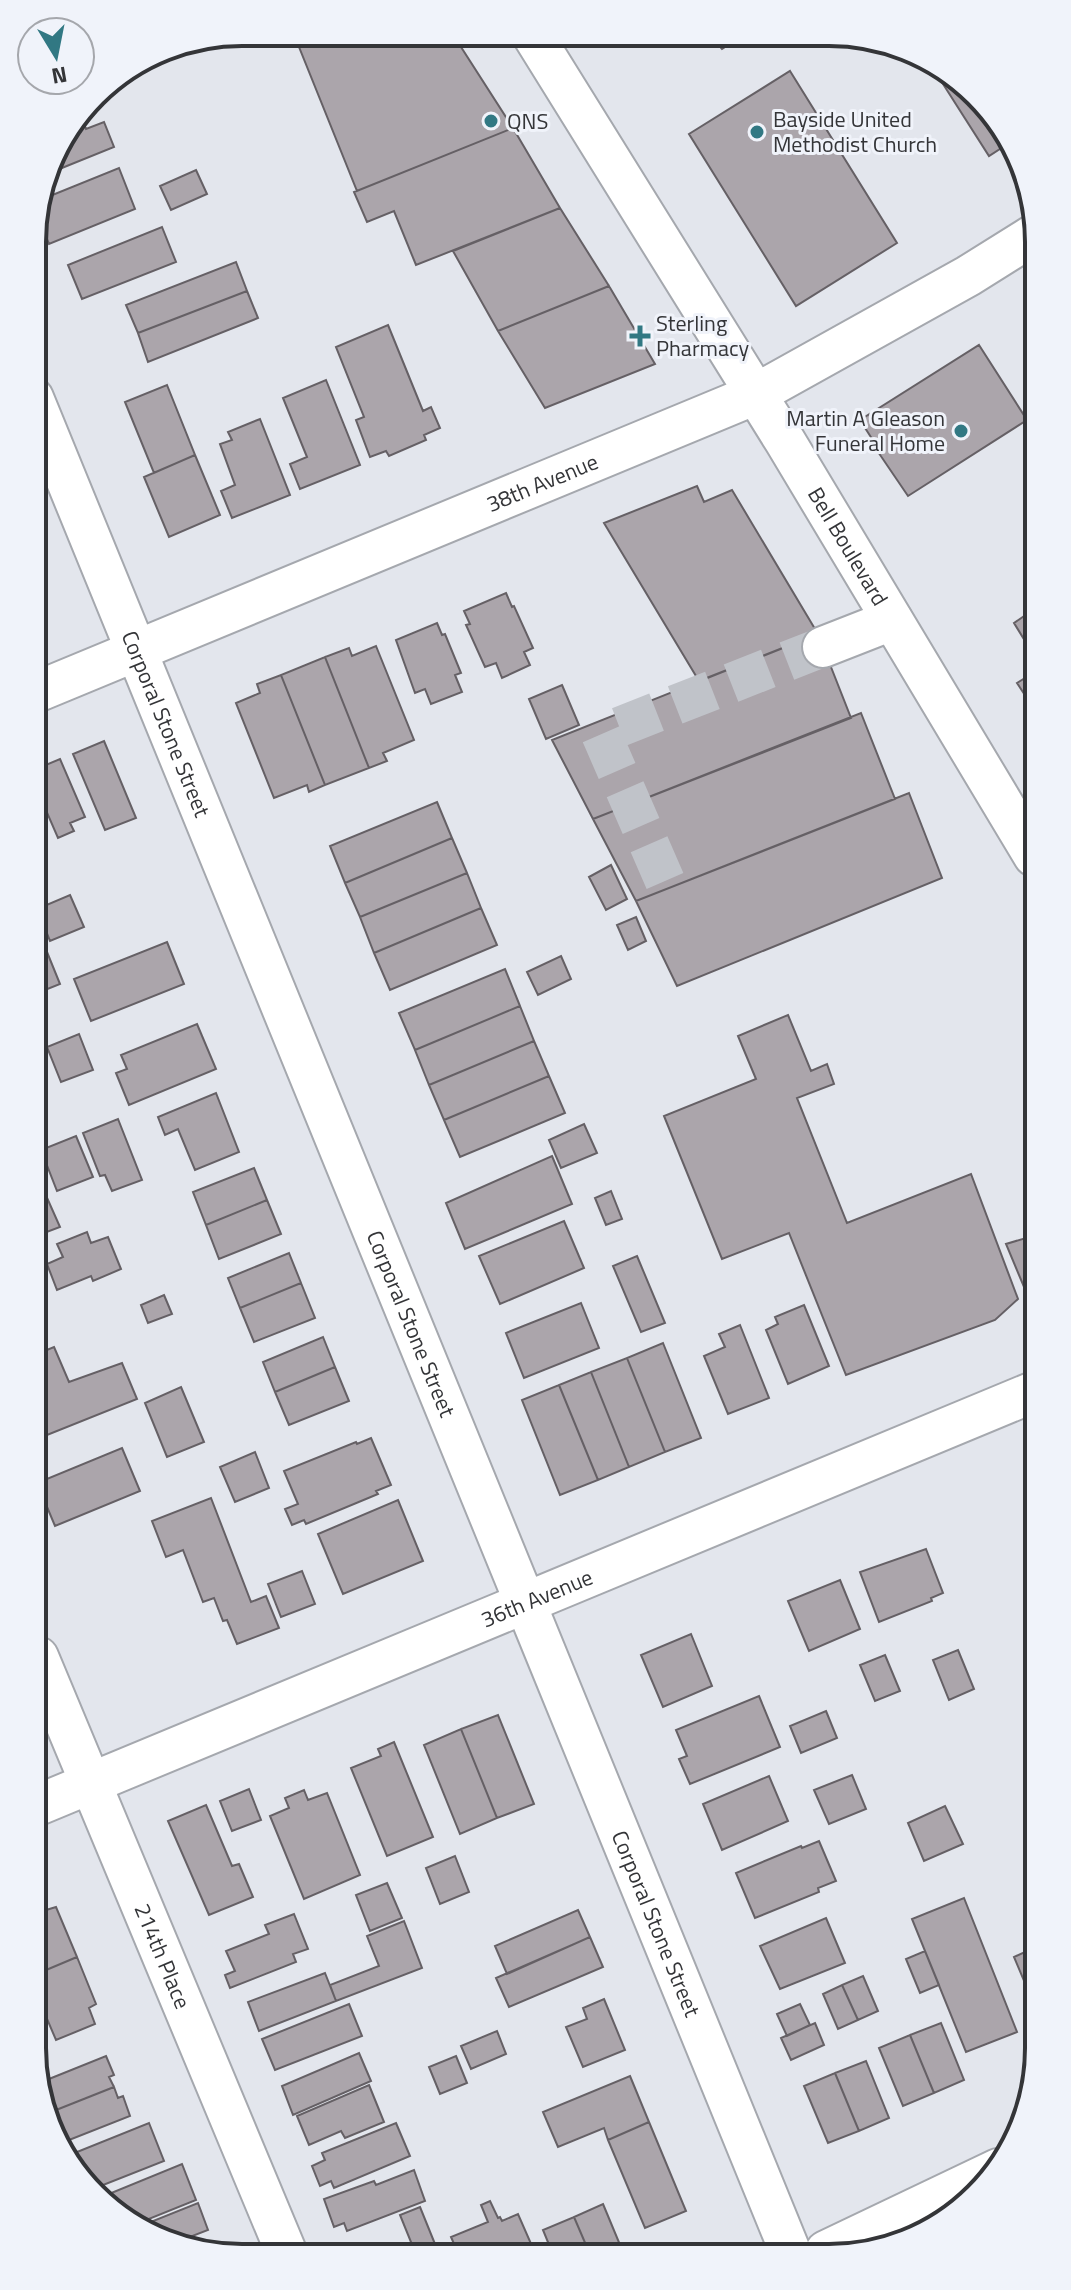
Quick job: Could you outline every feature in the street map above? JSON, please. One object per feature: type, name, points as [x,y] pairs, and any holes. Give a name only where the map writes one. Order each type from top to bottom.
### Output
[{"type":"street","name":"Bell Boulevard","points":[[539,46],[756,394],[1025,841]]},
{"type":"street","name":"38th Avenue","points":[[46,688],[756,394],[968,276],[1025,240]]},
{"type":"street","name":"Corporal Stone Street","points":[[46,430],[787,2244]]},
{"type":"street","points":[[823,647],[892,620]]},
{"type":"street","name":"36th Avenue","points":[[46,1802],[1025,1396]]},
{"type":"street","name":"214th Place","points":[[46,1677],[283,2244]]},
{"type":"street","points":[[843,2243],[971,2182]]},
{"type":"building","points":[[299,46],[460,46],[513,128],[357,191]]},
{"type":"building","points":[[790,71],[897,243],[796,306],[689,134]]},
{"type":"building","points":[[942,82],[976,113],[992,133],[1001,148],[989,156]]},
{"type":"building","points":[[104,122],[114,147],[60,169],[84,125],[86,129]]},
{"type":"building","points":[[513,128],[560,208],[416,265],[394,211],[367,222],[354,192]]},
{"type":"building","points":[[119,168],[135,209],[49,244],[46,229],[52,195]]},
{"type":"building","points":[[196,170],[207,194],[171,210],[160,186]]},
{"type":"building","points":[[560,208],[609,286],[498,331],[453,251]]},
{"type":"building","points":[[162,227],[176,262],[82,299],[68,265]]},
{"type":"building","points":[[236,262],[247,291],[138,333],[126,305]]},
{"type":"building","points":[[609,286],[655,364],[545,408],[498,331]]},
{"type":"building","points":[[247,291],[258,318],[148,362],[138,333]]},
{"type":"building","points":[[388,325],[423,411],[431,407],[440,428],[424,435],[426,440],[389,456],[386,451],[370,457],[356,420],[364,417],[336,347]]},
{"type":"building","points":[[979,345],[1025,417],[1025,421],[908,496],[860,420]]},
{"type":"building","points":[[326,380],[360,465],[300,489],[290,464],[307,457],[283,398]]},
{"type":"building","points":[[167,385],[195,455],[154,473],[125,402]]},
{"type":"building","points":[[260,419],[290,495],[232,518],[221,491],[235,485],[220,444],[232,440],[228,432]]},
{"type":"building","points":[[195,455],[220,515],[169,537],[144,477]]},
{"type":"building","points":[[697,486],[704,502],[732,490],[818,634],[699,681],[604,523]]},
{"type":"building","points":[[506,593],[533,648],[524,652],[530,665],[502,678],[496,663],[485,667],[466,625],[470,624],[464,611]]},
{"type":"building","points":[[1025,615],[1025,641],[1014,623]]},
{"type":"building","points":[[437,623],[442,635],[445,634],[461,673],[455,675],[462,692],[431,704],[425,689],[415,693],[396,640]]},
{"type":"building","points":[[818,634],[851,718],[593,819],[552,740]]},
{"type":"building","points":[[376,646],[414,740],[383,753],[387,761],[369,768],[325,657],[349,648],[352,656]]},
{"type":"building","points":[[325,657],[369,768],[325,785],[281,675]]},
{"type":"building","points":[[281,675],[325,785],[309,792],[307,785],[274,798],[236,703],[260,693],[257,684]]},
{"type":"building","points":[[1025,678],[1025,695],[1017,683]]},
{"type":"building","points":[[562,685],[579,725],[546,739],[529,699]]},
{"type":"building","points":[[861,713],[895,799],[636,901],[593,819]]},
{"type":"building","points":[[104,741],[136,818],[105,830],[73,754]]},
{"type":"building","points":[[60,759],[85,817],[70,823],[74,831],[58,838],[46,810],[46,765]]},
{"type":"building","points":[[909,793],[942,878],[677,986],[636,901]]},
{"type":"building","points":[[437,802],[452,838],[345,883],[330,846]]},
{"type":"building","points":[[452,838],[467,873],[360,917],[345,883]]},
{"type":"building","points":[[611,865],[627,899],[606,910],[589,877]]},
{"type":"building","points":[[467,873],[481,908],[374,953],[360,917]]},
{"type":"building","points":[[70,895],[84,927],[50,941],[46,931],[46,905]]},
{"type":"building","points":[[481,908],[497,945],[390,990],[374,953]]},
{"type":"building","points":[[636,917],[646,941],[628,950],[617,925]]},
{"type":"building","points":[[167,942],[184,984],[91,1021],[74,979]]},
{"type":"building","points":[[46,952],[60,984],[46,990]]},
{"type":"building","points":[[561,956],[571,979],[538,995],[527,972]]},
{"type":"building","points":[[505,969],[520,1006],[415,1050],[399,1013]]},
{"type":"building","points":[[520,1006],[534,1041],[429,1085],[415,1050]]},
{"type":"building","points":[[788,1015],[811,1071],[827,1064],[834,1084],[797,1098],[847,1223],[971,1174],[1018,1299],[995,1320],[846,1375],[789,1233],[722,1259],[664,1116],[756,1079],[738,1036]]},
{"type":"building","points":[[197,1024],[216,1069],[129,1105],[116,1073],[127,1069],[121,1055]]},
{"type":"building","points":[[79,1034],[93,1070],[61,1082],[47,1047]]},
{"type":"building","points":[[534,1041],[549,1076],[444,1120],[429,1085]]},
{"type":"building","points":[[549,1076],[565,1113],[460,1157],[444,1120]]},
{"type":"building","points":[[216,1093],[239,1152],[195,1170],[178,1129],[165,1135],[158,1117]]},
{"type":"building","points":[[118,1119],[142,1180],[112,1191],[105,1175],[100,1176],[83,1133]]},
{"type":"building","points":[[584,1124],[597,1153],[561,1168],[549,1140]]},
{"type":"building","points":[[76,1136],[93,1177],[57,1191],[46,1163],[46,1148]]},
{"type":"building","points":[[552,1156],[572,1204],[465,1249],[446,1203]]},
{"type":"building","points":[[254,1168],[267,1200],[206,1225],[193,1192]]},
{"type":"building","points":[[611,1191],[622,1219],[606,1225],[595,1198]]},
{"type":"building","points":[[46,1196],[60,1227],[46,1232]]},
{"type":"building","points":[[267,1200],[281,1234],[219,1259],[206,1225]]},
{"type":"building","points":[[564,1221],[584,1268],[500,1304],[479,1256]]},
{"type":"building","points":[[87,1232],[91,1243],[108,1237],[121,1269],[93,1281],[91,1276],[57,1290],[47,1264],[63,1257],[57,1244]]},
{"type":"building","points":[[1025,1238],[1025,1289],[1006,1244]]},
{"type":"building","points":[[289,1253],[301,1283],[240,1308],[228,1278]]},
{"type":"building","points":[[637,1256],[665,1323],[641,1332],[613,1266]]},
{"type":"building","points":[[301,1283],[315,1318],[254,1342],[240,1308]]},
{"type":"building","points":[[164,1295],[172,1314],[148,1323],[141,1305]]},
{"type":"building","points":[[581,1303],[599,1348],[524,1378],[506,1333]]},
{"type":"building","points":[[804,1305],[829,1366],[788,1384],[766,1330],[778,1324],[775,1317]]},
{"type":"building","points":[[740,1325],[769,1398],[728,1414],[704,1356],[725,1347],[719,1334]]},
{"type":"building","points":[[323,1337],[335,1367],[275,1392],[263,1362]]},
{"type":"building","points":[[663,1343],[701,1438],[665,1452],[627,1358]]},
{"type":"building","points":[[54,1347],[69,1382],[122,1363],[137,1399],[46,1435],[46,1350]]},
{"type":"building","points":[[627,1358],[665,1452],[629,1467],[591,1372]]},
{"type":"building","points":[[335,1367],[349,1401],[289,1425],[275,1392]]},
{"type":"building","points":[[591,1372],[629,1467],[598,1480],[559,1385]]},
{"type":"building","points":[[559,1385],[598,1480],[560,1495],[522,1400]]},
{"type":"building","points":[[181,1387],[204,1442],[167,1457],[145,1403]]},
{"type":"building","points":[[371,1438],[391,1485],[376,1491],[378,1494],[306,1524],[304,1520],[292,1525],[285,1509],[298,1504],[284,1471]]},
{"type":"building","points":[[122,1448],[140,1491],[55,1526],[46,1504],[46,1479]]},
{"type":"building","points":[[255,1452],[269,1488],[235,1502],[220,1467]]},
{"type":"building","points":[[211,1498],[251,1602],[266,1596],[279,1628],[237,1644],[214,1598],[203,1602],[183,1550],[166,1557],[152,1521]]},
{"type":"building","points":[[398,1500],[423,1561],[343,1594],[318,1534]]},
{"type":"building","points":[[926,1549],[943,1593],[931,1598],[932,1601],[879,1622],[860,1572]]},
{"type":"building","points":[[302,1571],[315,1604],[281,1617],[268,1584]]},
{"type":"building","points":[[840,1580],[860,1629],[809,1651],[788,1601]]},
{"type":"building","points":[[691,1634],[712,1686],[663,1707],[641,1655]]},
{"type":"building","points":[[958,1650],[974,1689],[949,1700],[933,1660]]},
{"type":"building","points":[[885,1655],[900,1691],[875,1701],[860,1665]]},
{"type":"building","points":[[759,1696],[780,1747],[690,1784],[679,1759],[687,1756],[676,1730]]},
{"type":"building","points":[[826,1711],[837,1738],[801,1753],[790,1726]]},
{"type":"building","points":[[498,1715],[534,1804],[497,1818],[461,1729]]},
{"type":"building","points":[[461,1729],[497,1818],[460,1834],[424,1745]]},
{"type":"building","points":[[394,1742],[433,1837],[387,1856],[351,1768],[381,1756],[378,1749]]},
{"type":"building","points":[[852,1775],[866,1809],[829,1824],[814,1790]]},
{"type":"building","points":[[769,1776],[788,1821],[722,1850],[703,1804]]},
{"type":"building","points":[[249,1789],[261,1820],[232,1831],[220,1801]]},
{"type":"building","points":[[304,1790],[308,1800],[327,1793],[360,1875],[304,1899],[270,1816],[289,1808],[285,1798]]},
{"type":"building","points":[[206,1805],[232,1866],[239,1864],[253,1897],[209,1915],[168,1821]]},
{"type":"building","points":[[945,1806],[963,1844],[924,1861],[908,1823]]},
{"type":"building","points":[[819,1841],[836,1881],[818,1888],[819,1892],[755,1918],[736,1873]]},
{"type":"building","points":[[455,1856],[469,1892],[440,1904],[426,1868]]},
{"type":"building","points":[[387,1883],[402,1918],[370,1931],[356,1895]]},
{"type":"building","points":[[964,1898],[1017,2032],[966,2052],[912,1919]]},
{"type":"building","points":[[56,1907],[77,1957],[46,1970],[46,1910]]},
{"type":"building","points":[[578,1910],[590,1937],[507,1974],[495,1946]]},
{"type":"building","points":[[294,1914],[308,1949],[293,1954],[296,1962],[230,1988],[225,1975],[235,1971],[226,1951],[269,1934],[265,1925]]},
{"type":"building","points":[[826,1918],[845,1963],[780,1989],[760,1946]]},
{"type":"building","points":[[404,1921],[422,1968],[336,2001],[330,1985],[379,1966],[367,1936]]},
{"type":"building","points":[[590,1937],[603,1967],[509,2007],[496,1978]]},
{"type":"building","points":[[925,1951],[939,1985],[920,1993],[906,1959]]},
{"type":"building","points":[[1025,1952],[1025,1983],[1014,1957]]},
{"type":"building","points":[[77,1957],[96,2004],[89,2008],[95,2024],[56,2040],[46,2016],[46,1970]]},
{"type":"building","points":[[325,1973],[336,2001],[259,2031],[248,2002]]},
{"type":"building","points":[[863,1976],[878,2011],[858,2020],[842,1985]]},
{"type":"building","points":[[842,1985],[858,2020],[838,2029],[823,1994]]},
{"type":"building","points":[[604,1999],[625,2050],[583,2067],[566,2027],[587,2019],[583,2008]]},
{"type":"building","points":[[349,2004],[362,2036],[275,2070],[262,2039]]},
{"type":"building","points":[[800,2004],[810,2025],[787,2036],[777,2014]]},
{"type":"building","points":[[815,2023],[824,2045],[791,2060],[781,2038]]},
{"type":"building","points":[[941,2023],[964,2080],[934,2093],[910,2035]]},
{"type":"building","points":[[497,2031],[506,2054],[471,2069],[461,2046]]},
{"type":"building","points":[[910,2035],[934,2093],[903,2106],[879,2048]]},
{"type":"building","points":[[359,2053],[371,2081],[293,2115],[282,2086]]},
{"type":"building","points":[[106,2056],[114,2075],[109,2077],[114,2087],[57,2110],[49,2079]]},
{"type":"building","points":[[456,2056],[467,2083],[440,2094],[429,2067]]},
{"type":"building","points":[[866,2061],[889,2118],[859,2131],[835,2073]]},
{"type":"building","points":[[835,2073],[859,2131],[828,2143],[804,2086]]},
{"type":"building","points":[[630,2076],[649,2122],[608,2140],[604,2128],[558,2147],[543,2112]]},
{"type":"building","points":[[369,2085],[384,2122],[345,2138],[341,2131],[309,2145],[297,2116]]},
{"type":"building","points":[[114,2087],[118,2098],[123,2096],[130,2116],[69,2140],[57,2110]]},
{"type":"building","points":[[649,2122],[686,2211],[645,2228],[608,2140]]},
{"type":"building","points":[[149,2123],[164,2161],[103,2185],[76,2152]]},
{"type":"building","points":[[396,2123],[410,2156],[334,2188],[331,2181],[320,2186],[312,2166],[325,2160],[322,2153]]},
{"type":"building","points":[[182,2164],[196,2200],[148,2220],[111,2193]]},
{"type":"building","points":[[414,2170],[425,2201],[347,2231],[344,2223],[334,2227],[324,2199],[374,2181],[376,2185]]},
{"type":"building","points":[[490,2201],[502,2221],[518,2214],[531,2244],[454,2244],[451,2237],[488,2222],[481,2205]]},
{"type":"building","points":[[198,2203],[208,2230],[191,2237],[151,2222]]},
{"type":"building","points":[[603,2204],[620,2244],[586,2244],[574,2217]]},
{"type":"building","points":[[420,2207],[435,2244],[412,2244],[400,2215]]},
{"type":"building","points":[[574,2217],[586,2244],[549,2244],[543,2230]]},
{"type":"tunnel","points":[[665,881],[601,734],[823,647]]},
{"type":"place","name":"QNS","points":[[491,121]]},
{"type":"place","name":"Bayside United Methodist Church","points":[[757,132]]},
{"type":"place","name":"Sterling Pharmacy","points":[[640,336]]},
{"type":"place","name":"Martin A Gleason Funeral Home","points":[[961,431]]}]
